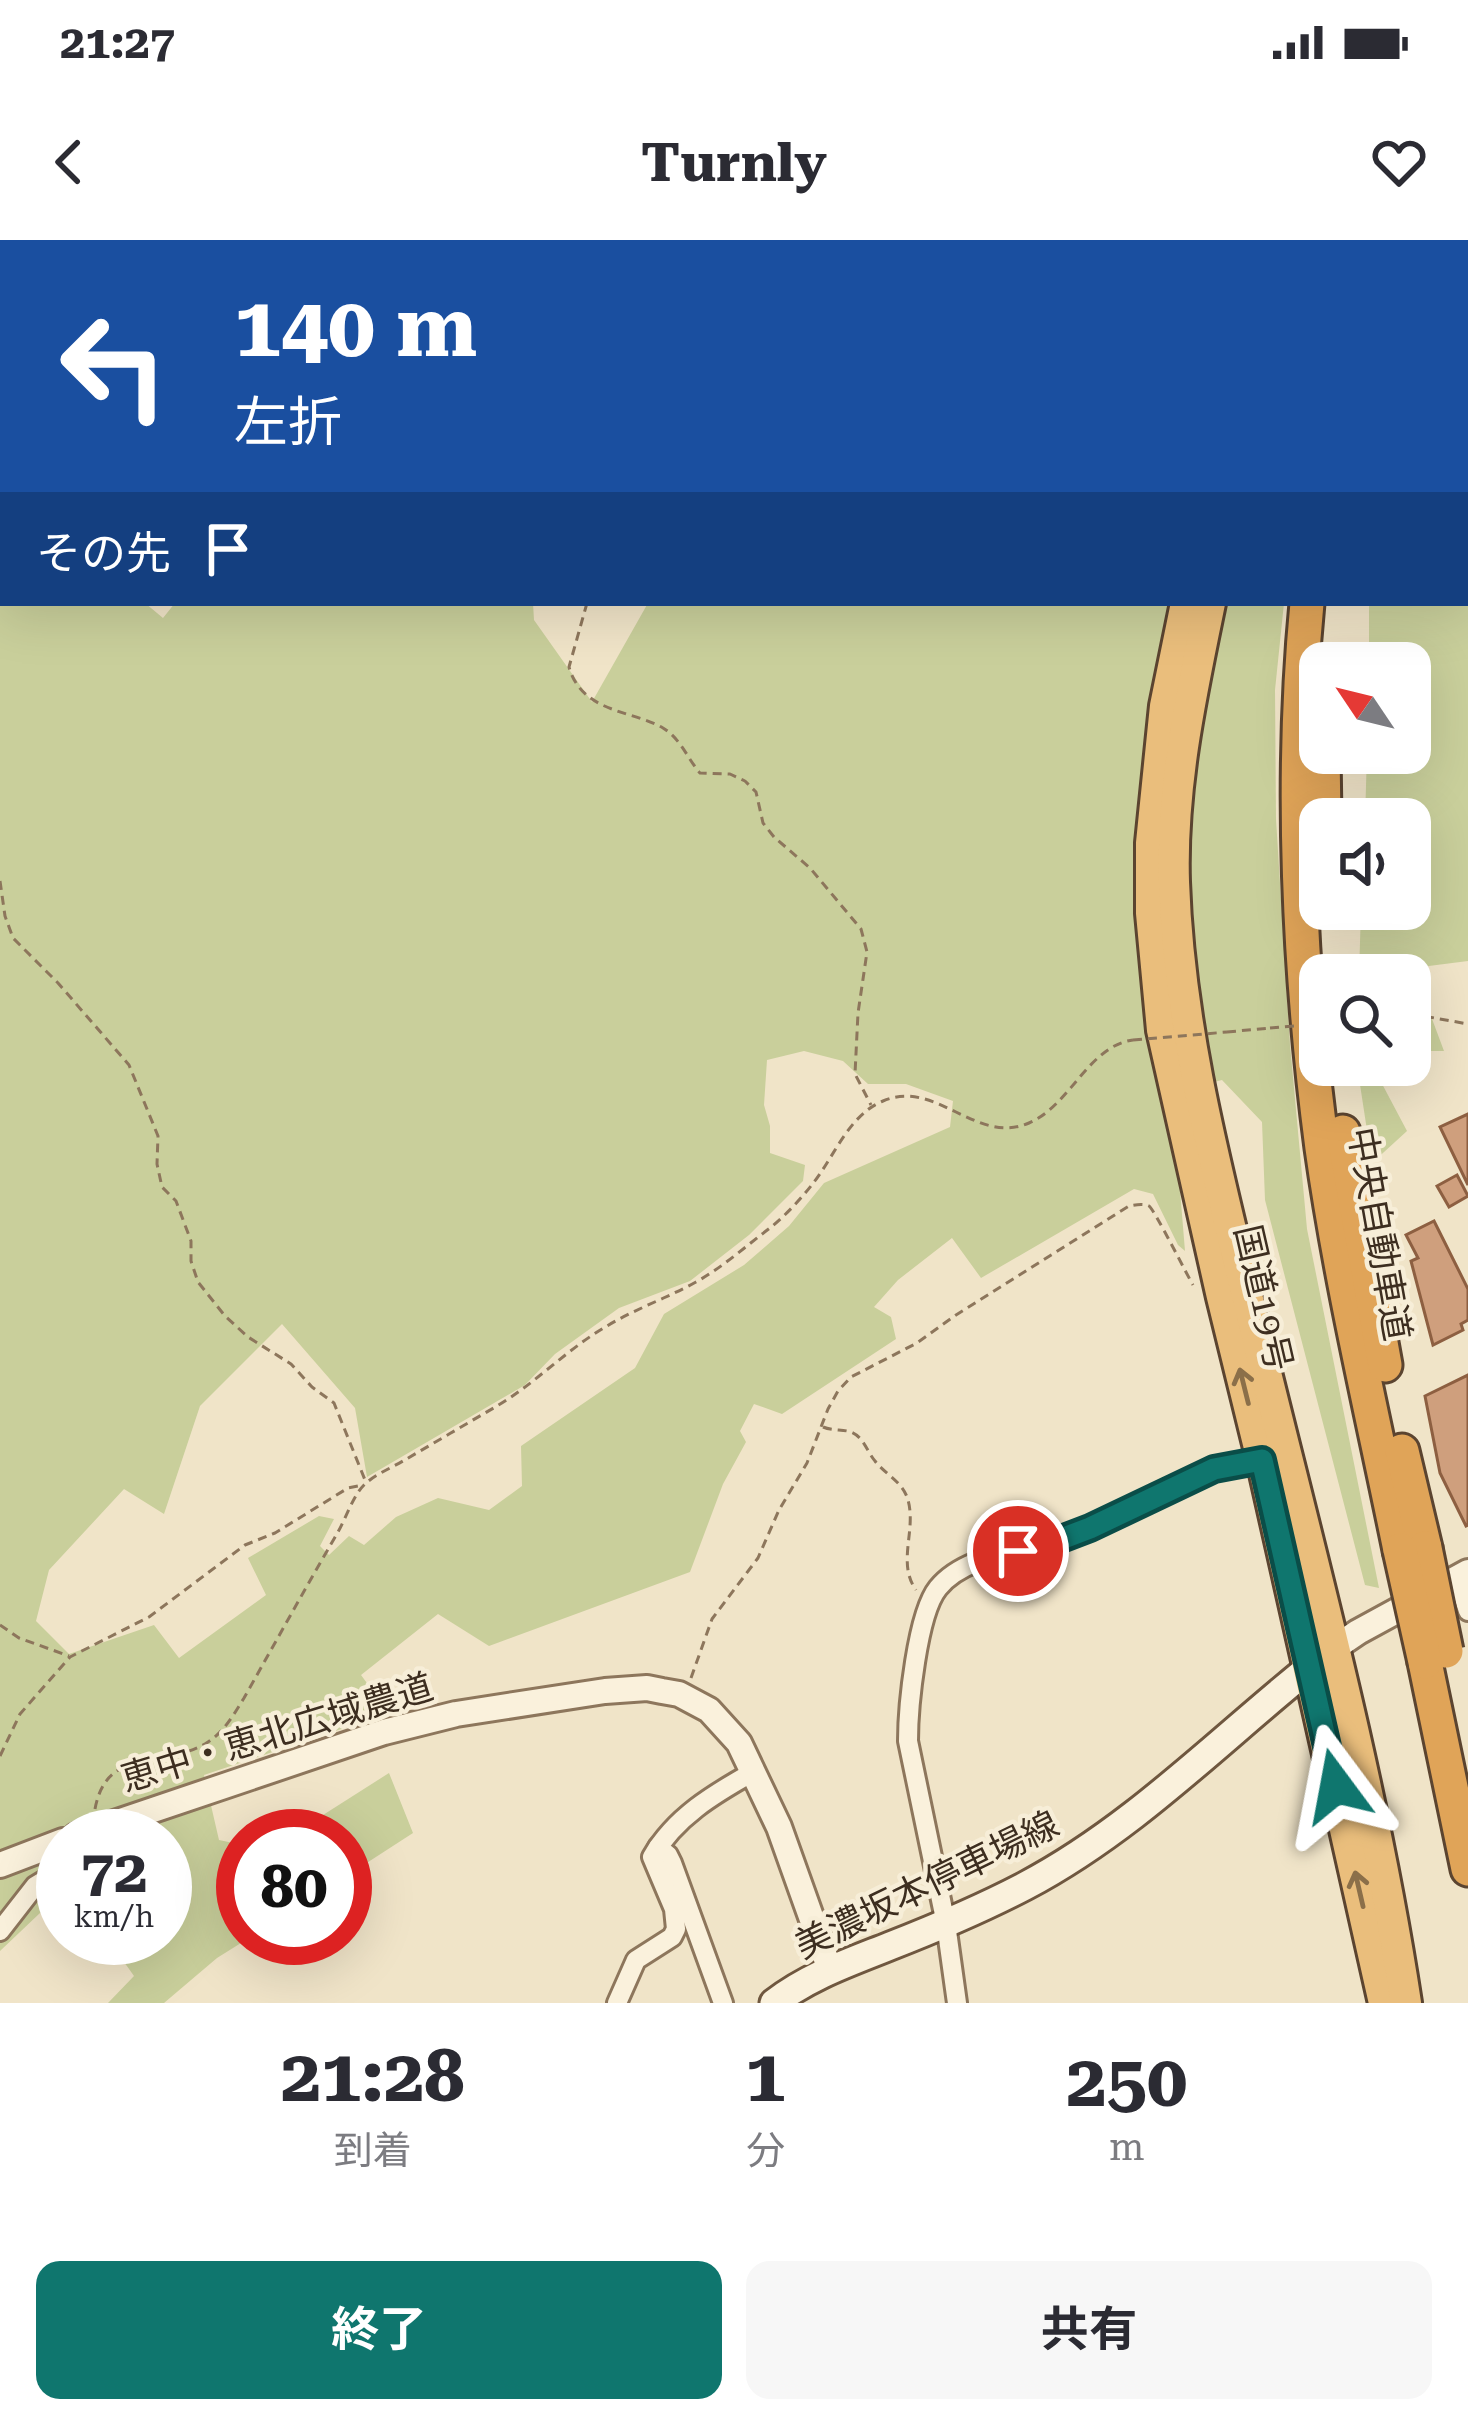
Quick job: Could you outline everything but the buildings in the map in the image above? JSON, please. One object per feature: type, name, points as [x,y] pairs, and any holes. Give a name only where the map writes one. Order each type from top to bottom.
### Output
[{"type":"highway","name":"国道19号","points":[[1185,606],[1165,706],[1151,843],[1151,913],[1162,1030],[1262,1460],[1394,1923],[1406,2003]]},
{"type":"highway","name":"国道19号","points":[[1209,606],[1183,745],[1174,825],[1185,1010],[1321,1658],[1384,2003]]},
{"type":"highway","name":"中央自動車道","points":[[1307,606],[1300,837],[1310,1041],[1323,1149],[1341,1262],[1436,1656],[1468,1869]]},
{"type":"highway","points":[[1327,642],[1329,606]]},
{"type":"highway","name":"中央自動車道","points":[[1338,1086],[1412,1549]]},
{"type":"highway","name":"中央自動車道","points":[[1436,1656],[1468,1754]]},
{"type":"main road","name":"美濃坂本停車場線","points":[[774,2003],[830,1970],[946,1924],[1025,1886],[1146,1805],[1321,1658]]},
{"type":"street","points":[[957,2003],[946,1924],[908,1741],[920,1635],[930,1599],[947,1578],[980,1561],[1056,1541],[1214,1469],[1262,1460]]},
{"type":"street","points":[[1321,1658],[1358,1632],[1462,1575],[1468,1611]]},
{"type":"street","name":"恵中・恵北広域農道","points":[[161,1809],[384,1732],[456,1714],[630,1689],[685,1697]]},
{"type":"street","points":[[685,1697],[709,1710],[739,1743],[779,1827],[830,1970]]},
{"type":"street","points":[[616,2003],[636,1960],[672,1937],[676,1929],[674,1909],[652,1857],[665,1835],[688,1813],[754,1772]]},
{"type":"street","points":[[658,1847],[672,1863],[724,2003]]},
{"type":"street","points":[[0,1865],[36,1851]]},
{"type":"street","points":[[0,1931],[36,1885]]},
{"type":"path","points":[[586,606],[569,667],[578,687],[613,710],[670,732],[700,773],[730,774],[746,781],[756,792],[763,824],[810,868],[861,929],[867,952],[855,1074],[872,1107]]},
{"type":"path","points":[[0,881],[13,938],[129,1065],[158,1136],[162,1187],[176,1201],[191,1240],[191,1262],[198,1282],[224,1316],[292,1364],[311,1387],[334,1403],[365,1484]]},
{"type":"path","points":[[1431,1017],[1468,1024]]},
{"type":"path","points":[[0,1756],[20,1714],[70,1657],[149,1618],[245,1545],[275,1533],[348,1488],[365,1484],[525,1389],[554,1362],[608,1325],[703,1278],[780,1220],[872,1107],[912,1094],[974,1121],[1011,1128],[1046,1112],[1104,1050],[1118,1042],[1299,1026]]},
{"type":"path","points":[[685,1697],[712,1618],[758,1558],[838,1391],[851,1377],[917,1342],[1129,1207],[1153,1208],[1193,1285],[1218,1279]]},
{"type":"path","points":[[822,1426],[859,1436],[903,1490],[910,1521],[908,1574],[912,1587],[930,1599]]},
{"type":"path","points":[[94,1809],[109,1775],[130,1763],[192,1750],[225,1727],[365,1484]]},
{"type":"path","points":[[0,1625],[19,1638],[70,1657]]},
{"type":"green space","points":[[0,606],[149,606],[163,618],[173,606],[533,606],[534,620],[592,702],[646,606],[1284,606],[1275,690],[1276,819],[1307,1229],[1379,1588],[1365,1585],[1265,1200],[1262,1122],[1222,1080],[1163,1095],[1179,1178],[1185,1251],[1153,1194],[1134,1189],[981,1278],[952,1238],[898,1280],[874,1307],[891,1317],[896,1339],[782,1414],[754,1404],[740,1431],[746,1442],[723,1484],[690,1572],[489,1646],[438,1614],[361,1675],[389,1713],[204,1775],[216,1827],[216,1959],[164,2003],[108,2003],[134,1976],[126,1965],[192,1965],[192,1809],[36,1809],[36,1917],[0,1951]],"holes":[[[804,1051],[843,1061],[868,1084],[906,1084],[953,1101],[950,1127],[824,1183],[789,1226],[744,1265],[664,1314],[635,1368],[521,1446],[522,1486],[489,1510],[438,1498],[396,1517],[364,1545],[349,1536],[329,1555],[320,1546],[334,1519],[319,1516],[248,1558],[266,1595],[179,1658],[154,1625],[69,1654],[36,1621],[49,1570],[124,1489],[164,1514],[200,1406],[282,1324],[355,1408],[367,1477],[525,1385],[555,1354],[619,1308],[690,1281],[749,1235],[803,1181],[805,1165],[770,1153],[764,1105],[767,1060]]]},
{"type":"green space","points":[[1369,606],[1468,606],[1468,961],[1431,966],[1431,954],[1360,954],[1360,930],[1431,930],[1431,798],[1366,798],[1366,774],[1431,774],[1431,642],[1369,642]]},
{"type":"green space","points":[[1431,1016],[1444,1051],[1431,1051]]},
{"type":"green space","points":[[1360,1086],[1383,1086],[1407,1131],[1372,1163]]},
{"type":"green space","points":[[389,1773],[413,1833],[372,1860],[372,1809],[332,1809]]},
{"type":"route","points":[[1018,1551],[1090,1528],[1214,1469],[1262,1460],[1336,1786]]}]
